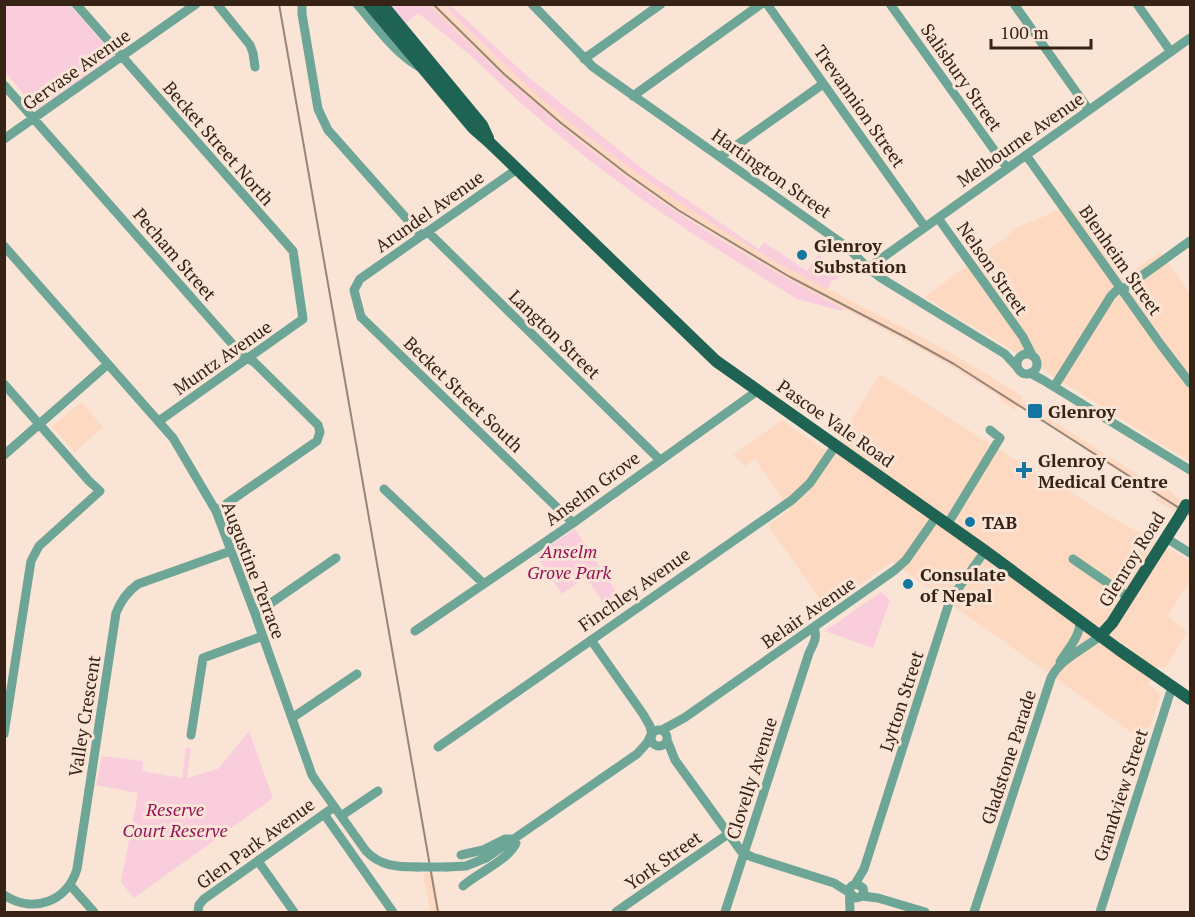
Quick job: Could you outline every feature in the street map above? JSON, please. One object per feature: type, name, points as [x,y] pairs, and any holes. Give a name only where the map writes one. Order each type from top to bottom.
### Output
[{"type":"main road","name":"Pascoe Vale Road","points":[[369,4],[473,128],[716,361],[1191,699]]},
{"type":"main road","name":"Pascoe Vale Road","points":[[382,4],[482,125],[489,142]]},
{"type":"main road","name":"Glenroy Road","points":[[1100,636],[1112,623],[1187,506]]},
{"type":"street","name":"Becket Street North","points":[[76,4],[293,251],[303,319]]},
{"type":"street","name":"Gervase Avenue","points":[[4,140],[196,4]]},
{"type":"street","points":[[217,4],[250,45],[254,53],[255,67]]},
{"type":"street","name":"Langton Street","points":[[302,4],[318,109],[328,130],[425,234],[660,460]]},
{"type":"street","points":[[357,4],[408,61],[422,68]]},
{"type":"street","name":"Hartington Street","points":[[532,4],[584,59],[847,247],[868,268],[1005,354],[1025,355]]},
{"type":"street","points":[[584,59],[661,4]]},
{"type":"street","points":[[633,96],[761,4]]},
{"type":"street","name":"Trevannion Street","points":[[767,4],[925,227]]},
{"type":"street","name":"Salisbury Street","points":[[890,4],[1007,168]]},
{"type":"street","points":[[1014,4],[1089,110]]},
{"type":"street","points":[[1137,4],[1171,52]]},
{"type":"street","name":"Melbourne Avenue","points":[[868,268],[1191,38]]},
{"type":"street","points":[[720,157],[823,84]]},
{"type":"street","name":"Pecham Street","points":[[4,85],[242,355],[254,363],[318,425],[320,432],[317,441],[216,511]]},
{"type":"street","name":"Blenheim Street","points":[[1026,155],[1191,383]]},
{"type":"street","name":"Arundel Avenue","points":[[360,279],[517,169]]},
{"type":"street","name":"Nelson Street","points":[[938,218],[1022,336],[1025,355]]},
{"type":"street","points":[[1054,387],[1111,296],[1191,241]]},
{"type":"street","name":"Augustine Terrace","points":[[4,246],[173,438],[216,511],[312,775],[366,850],[374,859],[392,866],[466,866],[480,862],[514,839]]},
{"type":"street","name":"Becket Street South","points":[[360,279],[354,290],[361,317],[573,523]]},
{"type":"street","name":"Muntz Avenue","points":[[159,421],[303,319]]},
{"type":"street","name":"Hartington Street","points":[[1005,354],[1017,367]]},
{"type":"street","points":[[1025,355],[1036,360],[1033,370],[1024,374],[1017,367],[1017,361],[1025,355]]},
{"type":"street","points":[[4,455],[108,364]]},
{"type":"street","points":[[1033,370],[1054,387],[1191,470]]},
{"type":"street","points":[[4,384],[100,491],[39,546],[31,561],[8,685],[4,734]]},
{"type":"street","name":"Anselm Grove","points":[[415,632],[573,523],[753,394],[756,389]]},
{"type":"street","points":[[948,525],[1000,438],[990,430]]},
{"type":"street","name":"Finchley Avenue","points":[[438,747],[792,500],[810,483],[836,445]]},
{"type":"street","points":[[384,489],[484,584]]},
{"type":"street","name":"Belair Avenue","points":[[659,738],[684,718],[901,566],[936,517]]},
{"type":"street","points":[[1166,538],[1191,553]]},
{"type":"street","name":"Valley Crescent","points":[[70,885],[77,869],[116,613],[120,602],[129,590],[138,584],[231,551]]},
{"type":"street","name":"Lytton Street","points":[[857,891],[951,600],[985,551]]},
{"type":"street","points":[[255,614],[336,558]]},
{"type":"street","points":[[1073,559],[1128,597]]},
{"type":"street","name":"Gladstone Parade","points":[[976,911],[1049,684],[1077,636],[1080,621]]},
{"type":"street","name":"Clovelly Avenue","points":[[725,912],[816,637],[814,628]]},
{"type":"street","points":[[191,735],[204,658],[262,636]]},
{"type":"street","points":[[1056,669],[1100,636]]},
{"type":"street","points":[[801,637],[809,653]]},
{"type":"street","points":[[591,640],[741,851],[925,912]]},
{"type":"street","points":[[292,718],[357,674]]},
{"type":"street","name":"Grandview Street","points":[[1100,912],[1172,687]]},
{"type":"street","points":[[461,855],[478,852],[505,839],[514,839],[659,738]]},
{"type":"street","points":[[341,816],[378,791]]},
{"type":"street","name":"Glen Park Avenue","points":[[198,910],[204,899],[334,807]]},
{"type":"street","points":[[324,814],[393,912]]},
{"type":"street","name":"York Street","points":[[616,912],[728,834]]},
{"type":"street","points":[[463,886],[512,850],[516,845],[514,839]]},
{"type":"street","points":[[258,861],[294,912]]},
{"type":"street","points":[[4,895],[19,903],[39,904],[57,897],[70,885],[94,912]]},
{"type":"street","points":[[850,912],[857,891]]},
{"type":"shaded area","points":[[429,5],[442,5],[548,104],[655,186],[766,257],[953,354],[999,382],[1023,397],[1021,401],[1161,489],[1164,485],[1190,507],[1190,519],[1155,500],[1157,495],[1018,406],[1015,410],[996,394],[937,358],[805,288],[669,206],[616,169],[550,117],[518,90]]},
{"type":"shaded area","points":[[1070,205],[1123,279],[1160,252],[1190,293],[1190,462],[924,297],[1014,229]]},
{"type":"shaded area","points":[[880,374],[1052,483],[1053,481],[1109,516],[1190,561],[1190,580],[1168,616],[1187,632],[1165,668],[1160,665],[1148,684],[1158,692],[1160,697],[1145,742],[892,562],[826,608],[768,525],[790,510],[755,459],[745,466],[733,455],[782,420],[830,454]]},
{"type":"shaded area","points":[[81,402],[103,427],[75,452],[52,427]]},
{"type":"shaded area","points":[[423,873],[433,873],[440,912],[430,912]]},
{"type":"green space","points":[[4,5],[70,5],[115,56],[37,110],[5,72]]},
{"type":"green space","points":[[387,5],[429,5],[519,90],[641,188],[726,243],[844,309],[842,311],[797,299],[693,234],[585,157],[524,106],[470,55],[418,13],[404,25]]},
{"type":"green space","points":[[443,5],[450,5],[525,74],[645,171],[759,249],[764,242],[807,271],[818,254],[840,274],[838,278],[831,281],[828,289],[796,273],[718,227],[651,183],[549,105]]},
{"type":"green space","name":"Anselm Grove Park","points":[[575,529],[625,605],[611,614],[586,577],[562,594],[536,555]]},
{"type":"green space","points":[[881,592],[890,600],[873,648],[825,631]]},
{"type":"green space","name":"Reserve Court Reserve","points":[[249,731],[273,798],[134,898],[121,882],[138,793],[96,785],[102,756],[143,761],[142,771],[182,778],[186,747],[191,748],[187,778],[218,769]]},
{"type":"railway","points":[[279,4],[438,912]]},
{"type":"railway","points":[[433,4],[504,74],[561,123],[678,210],[790,277],[954,364],[1190,515]]},
{"type":"place","name":"Glenroy Substation","points":[[802,255]]},
{"type":"place","name":"Glenroy","points":[[1035,411]]},
{"type":"place","name":"Glenroy Medical Centre","points":[[1024,470]]},
{"type":"place","name":"TAB","points":[[970,522]]},
{"type":"place","name":"Consulate of Nepal","points":[[908,584]]}]
